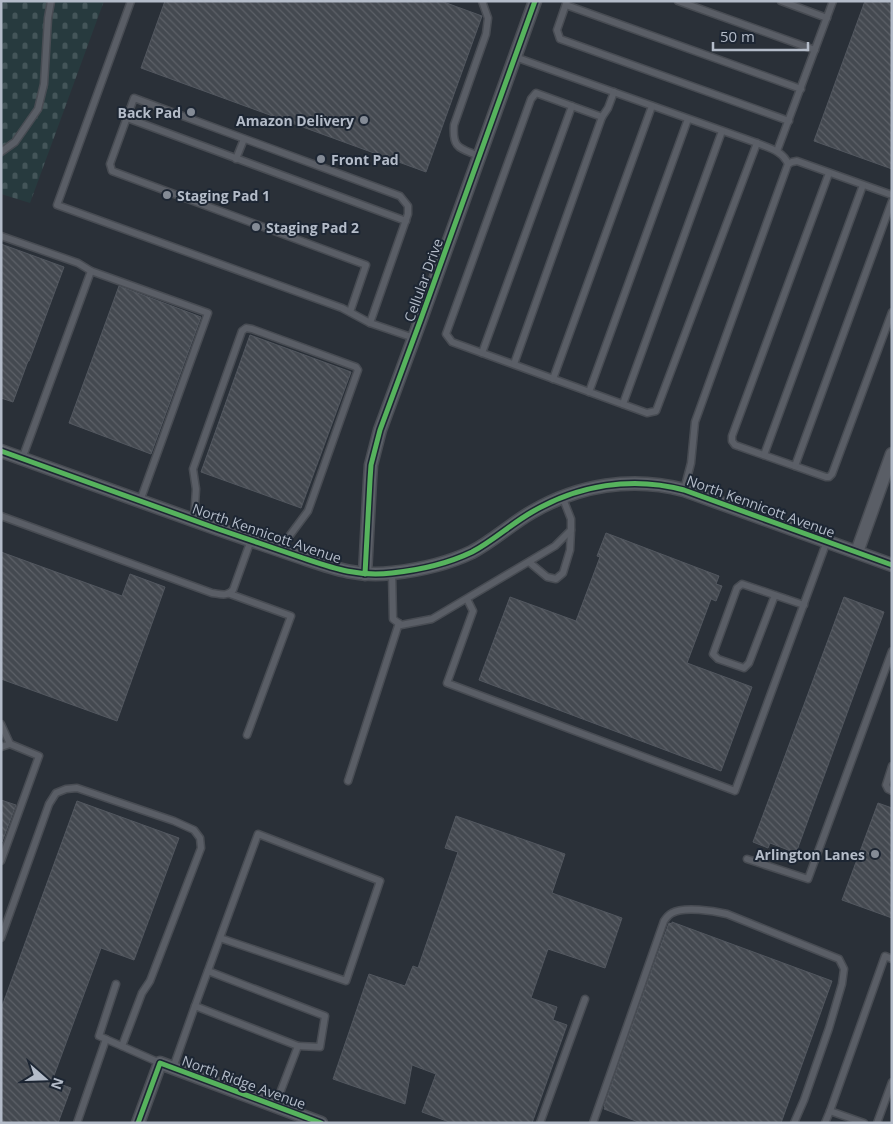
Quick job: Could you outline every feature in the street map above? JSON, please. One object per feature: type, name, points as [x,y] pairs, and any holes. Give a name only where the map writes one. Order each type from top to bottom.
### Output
[{"type":"street","name":"Cellular Drive","points":[[365,574],[371,465],[380,430],[535,1]]},
{"type":"street","name":"North Kennicott Avenue","points":[[1,451],[250,540],[346,572],[365,574],[392,573],[438,565],[480,548],[530,513],[562,496],[597,487],[626,484],[664,485],[684,490],[892,565]]},
{"type":"street","points":[[857,552],[892,454]]},
{"type":"street","points":[[138,1123],[160,1063]]},
{"type":"street","name":"North Ridge Avenue","points":[[160,1063],[320,1123]]},
{"type":"lane","points":[[1,152],[15,142],[38,109],[44,84],[48,18],[51,1]]},
{"type":"lane","points":[[132,1],[57,205],[350,312],[370,323],[414,338]]},
{"type":"lane","points":[[479,156],[460,148],[454,138],[454,125],[486,34],[488,18],[482,1]]},
{"type":"lane","points":[[678,1],[815,50]]},
{"type":"lane","points":[[781,1],[827,18]]},
{"type":"lane","points":[[777,151],[833,1]]},
{"type":"lane","points":[[789,121],[560,40],[557,30],[567,3],[801,89]]},
{"type":"lane","points":[[515,57],[757,143],[777,151],[786,159],[788,164],[695,422],[690,463],[684,490]]},
{"type":"lane","points":[[514,364],[602,117],[608,108],[614,92]]},
{"type":"lane","points":[[602,117],[536,93],[531,99],[446,334],[452,342],[647,413],[656,411],[757,143]]},
{"type":"lane","points":[[350,312],[366,265],[112,171],[110,164],[134,98],[400,196],[408,206],[408,214],[370,323]]},
{"type":"lane","points":[[482,353],[572,106]]},
{"type":"lane","points":[[553,378],[652,106]]},
{"type":"lane","points":[[127,118],[406,221]]},
{"type":"lane","points":[[589,392],[688,119]]},
{"type":"lane","points":[[623,404],[722,131]]},
{"type":"lane","points":[[236,158],[244,139]]},
{"type":"lane","points":[[788,164],[797,161],[892,195]]},
{"type":"lane","points":[[829,172],[732,436],[732,441],[735,444],[764,455],[829,477],[832,474],[892,312]]},
{"type":"lane","points":[[764,455],[863,184]]},
{"type":"lane","points":[[795,466],[892,201]]},
{"type":"lane","points":[[1,236],[78,262],[91,271],[208,313],[140,501]]},
{"type":"lane","points":[[22,459],[91,271]]},
{"type":"lane","points":[[194,520],[196,488],[193,469],[242,331],[246,328],[252,329],[356,367],[358,370],[308,510],[279,550]]},
{"type":"lane","points":[[529,562],[546,577],[556,579],[563,573],[570,550],[571,519],[562,496]]},
{"type":"lane","points":[[1,516],[212,593],[230,594],[291,616],[247,735]]},
{"type":"lane","points":[[392,573],[393,619],[402,625],[432,619],[555,546],[571,530]]},
{"type":"lane","points":[[230,594],[250,540]]},
{"type":"lane","points":[[467,599],[473,611],[446,683],[735,791],[827,541]]},
{"type":"lane","points":[[775,595],[749,663],[744,668],[718,659],[713,654],[737,588],[742,584],[775,595],[804,605]]},
{"type":"lane","points":[[348,781],[399,624]]},
{"type":"lane","points":[[747,859],[808,879],[892,651]]},
{"type":"lane","points":[[1,724],[10,744]]},
{"type":"lane","points":[[1,747],[10,744],[39,756],[1,861]]},
{"type":"lane","points":[[892,766],[886,785],[892,791]]},
{"type":"lane","points":[[1,938],[49,804],[56,793],[77,788],[174,821],[194,830],[200,838],[201,848],[150,981],[142,993],[122,1046]]},
{"type":"lane","points":[[173,1068],[195,1006],[258,834],[380,881],[346,981],[220,938]]},
{"type":"lane","points":[[593,1123],[664,921],[671,913],[683,910],[714,911],[727,914],[839,959],[844,968],[842,984],[829,1028],[794,1123]]},
{"type":"lane","points":[[825,1123],[885,956],[892,958]]},
{"type":"lane","points":[[195,1006],[298,1046],[320,1046],[325,1016],[208,971]]},
{"type":"lane","points":[[116,984],[99,1036],[160,1063]]},
{"type":"lane","points":[[540,1123],[585,999]]},
{"type":"lane","points":[[77,1123],[106,1039]]},
{"type":"lane","points":[[275,1106],[298,1046]]},
{"type":"lane","points":[[877,1123],[892,1082]]},
{"type":"lane","points":[[830,1111],[864,1123]]},
{"type":"green space","points":[[1,1],[104,1],[30,203],[1,194]]},
{"type":"building","name":"Amazon Delivery","points":[[165,1],[441,1],[482,16],[426,172],[141,68]]},
{"type":"building","points":[[865,1],[892,1],[892,169],[814,141]]},
{"type":"building","points":[[1,244],[64,267],[13,402],[1,398]]},
{"type":"building","points":[[119,286],[201,317],[151,454],[69,423]]},
{"type":"building","points":[[250,335],[351,372],[301,508],[201,472]]},
{"type":"building","points":[[606,533],[719,576],[716,584],[722,586],[716,601],[711,599],[687,663],[752,687],[721,771],[479,680],[510,597],[576,621],[600,557],[597,556]]},
{"type":"building","points":[[1,552],[122,596],[130,574],[165,587],[117,721],[1,679]]},
{"type":"building","points":[[844,597],[884,612],[796,853],[770,843],[768,848],[753,842]]},
{"type":"building","points":[[1,800],[16,805],[2,842],[1,842]]},
{"type":"building","points":[[77,801],[179,838],[134,960],[101,948],[52,1081],[71,1088],[58,1123],[1,1123],[1,1009]]},
{"type":"building","name":"Arlington Lanes","points":[[878,803],[892,808],[892,918],[842,900]]},
{"type":"building","points":[[456,816],[565,854],[552,893],[622,918],[605,968],[548,949],[531,998],[557,1007],[553,1020],[567,1025],[532,1123],[452,1123],[422,1112],[436,1074],[412,1065],[405,1104],[333,1079],[369,974],[405,986],[413,966],[418,968],[458,852],[445,848]]},
{"type":"building","points":[[672,922],[832,981],[781,1123],[641,1123],[604,1109],[651,972],[669,923],[672,924]]},
{"type":"cycle path","points":[[365,574],[371,465],[380,430],[535,1]]},
{"type":"cycle path","points":[[1,451],[218,529],[323,565],[356,573],[402,572],[453,560],[480,548],[532,512],[568,495],[587,489],[625,484],[645,484],[684,490],[892,565]]},
{"type":"cycle path","points":[[138,1123],[160,1063],[321,1123]]},
{"type":"place","name":"Back Pad","points":[[191,112]]},
{"type":"place","name":"Amazon Delivery","points":[[364,120]]},
{"type":"place","name":"Front Pad","points":[[321,159]]},
{"type":"place","name":"Staging Pad 1","points":[[167,195]]},
{"type":"place","name":"Staging Pad 2","points":[[256,227]]},
{"type":"place","name":"Arlington Lanes","points":[[875,854]]}]
